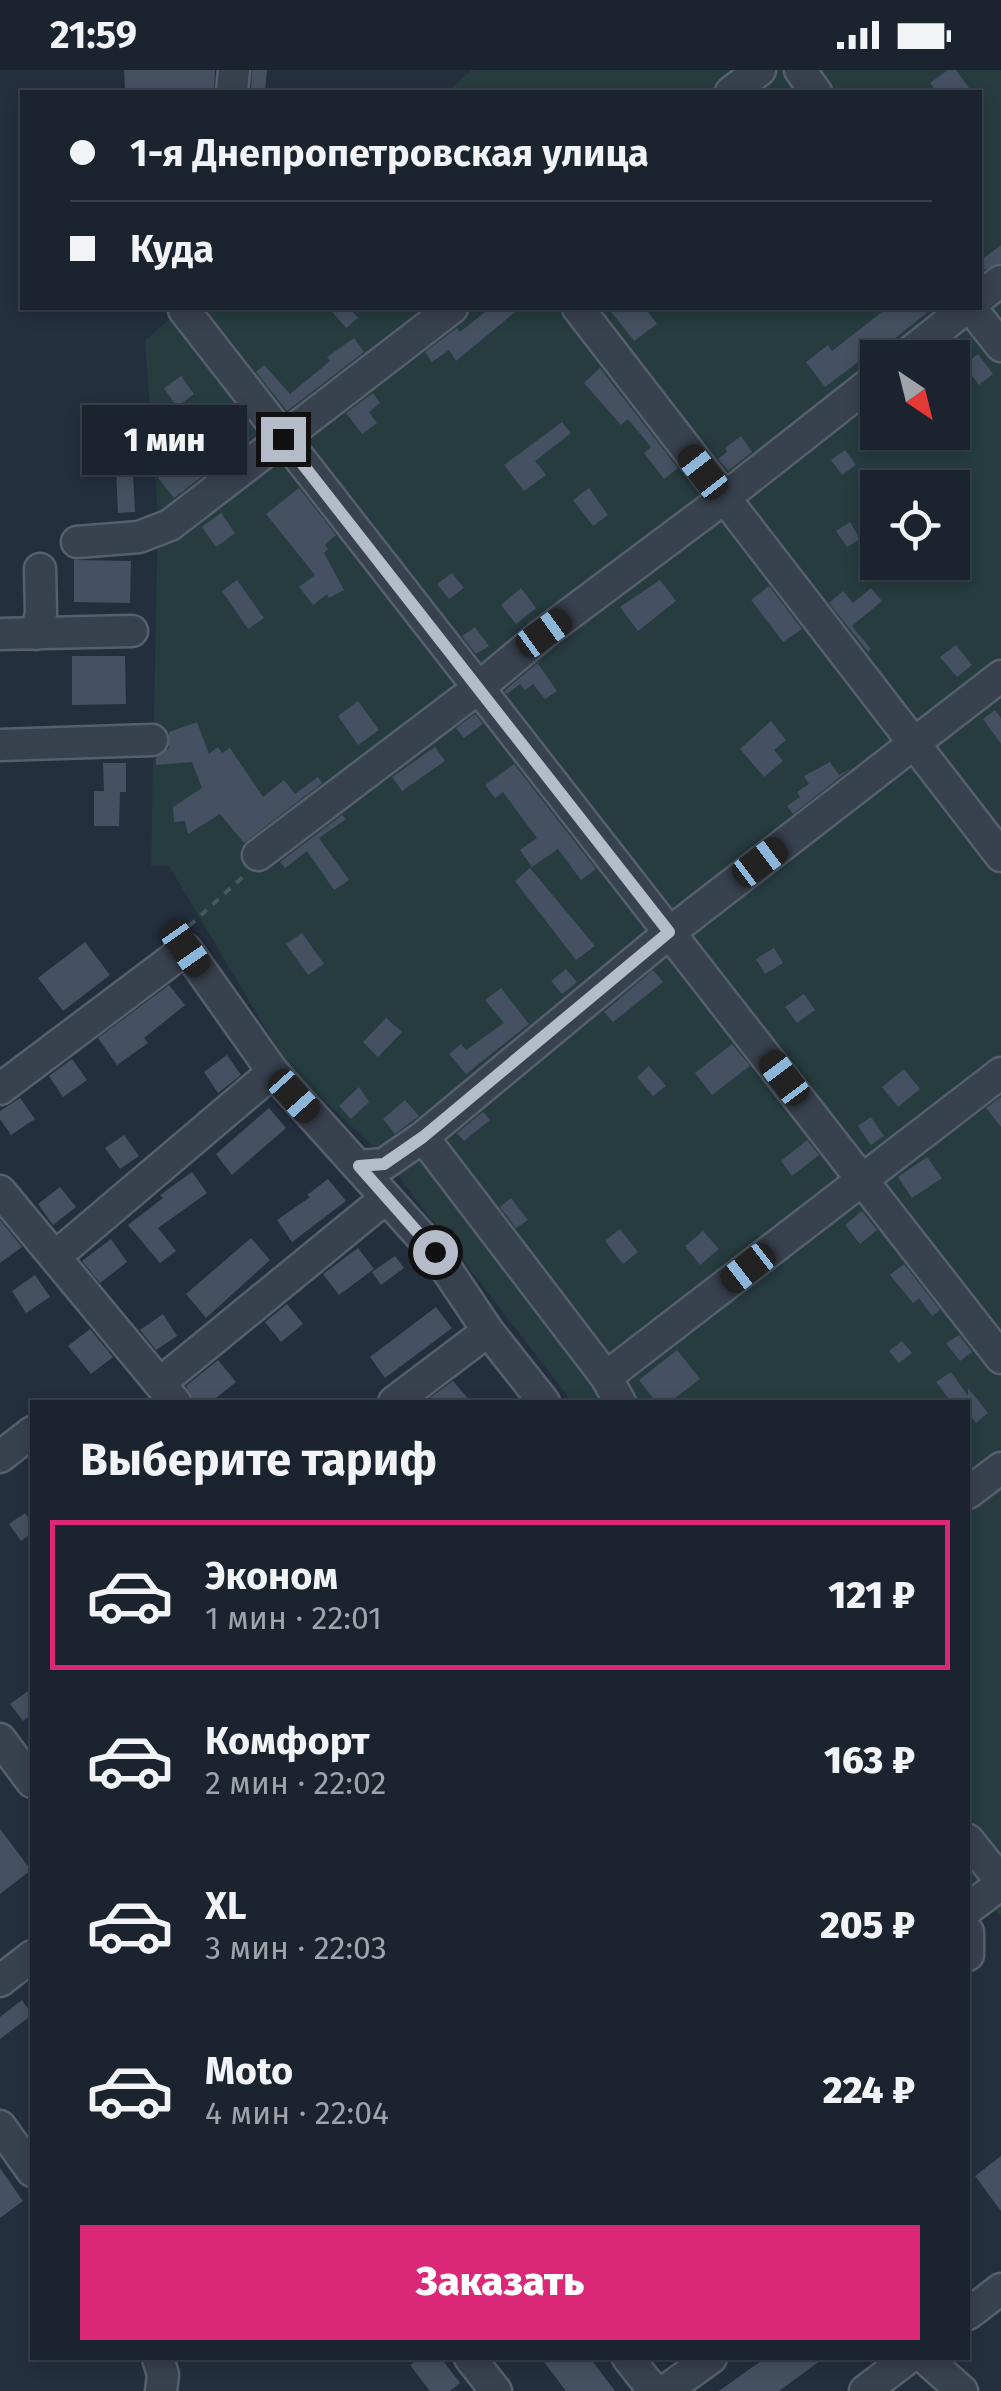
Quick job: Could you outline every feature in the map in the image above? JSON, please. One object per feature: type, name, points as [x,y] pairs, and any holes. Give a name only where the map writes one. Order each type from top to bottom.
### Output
[{"type":"street","points":[[733,90],[760,70]]},
{"type":"street","points":[[184,310],[1001,1358]]},
{"type":"street","points":[[78,542],[139,537],[170,524],[449,310]]},
{"type":"street","points":[[580,310],[1001,856]]},
{"type":"street","points":[[926,340],[965,310]]},
{"type":"street","points":[[970,310],[1001,346]]},
{"type":"street","points":[[258,854],[724,500],[860,391]]},
{"type":"street","points":[[36,634],[41,613],[40,569]]},
{"type":"street","points":[[0,634],[132,632]]},
{"type":"street","points":[[359,1166],[384,1164],[423,1137],[669,932],[1001,676]]},
{"type":"street","points":[[0,745],[152,740]]},
{"type":"street","points":[[0,1088],[186,949],[273,1072],[435,1252],[488,1331],[542,1400]]},
{"type":"street","points":[[56,1256],[273,1072]]},
{"type":"street","points":[[423,1137],[613,1390],[862,1180],[1001,1073]]},
{"type":"street","points":[[0,1191],[168,1393],[386,1198]]},
{"type":"street","points":[[397,1400],[488,1331]]},
{"type":"street","points":[[0,1457],[30,1434]]},
{"type":"street","points":[[970,1491],[1001,1468]]},
{"type":"street","points":[[0,1739],[30,1775]]},
{"type":"street","points":[[970,1842],[1000,1878],[970,1908]]},
{"type":"street","points":[[0,1981],[30,1958]]},
{"type":"street","points":[[0,2126],[30,2168]]},
{"type":"street","points":[[970,2312],[1001,2289]]},
{"type":"street","points":[[472,2360],[496,2391]]},
{"type":"street","points":[[630,2360],[654,2391]]},
{"type":"street","points":[[665,2391],[708,2360]]},
{"type":"street","points":[[866,2391],[905,2360]]},
{"type":"street","points":[[927,2360],[962,2391]]},
{"type":"path","points":[[186,949],[184,931],[240,882],[258,854]]},
{"type":"green space","points":[[471,70],[1001,70],[1001,1917],[970,1879],[970,1400],[570,1400],[382,1155],[287,1065],[169,866],[151,866],[158,514],[145,341],[180,310],[982,310],[982,90],[450,90]]},
{"type":"building","points":[[124,70],[215,70],[214,90],[125,88]]},
{"type":"building","points":[[252,70],[267,70],[265,90],[251,90]]},
{"type":"building","points":[[948,70],[956,70],[971,90],[935,90],[930,83]]},
{"type":"building","points":[[1001,245],[1001,263],[985,270],[982,259]]},
{"type":"building","points":[[331,310],[351,310],[358,318],[346,328]]},
{"type":"building","points":[[488,310],[518,310],[456,361],[449,350],[432,362],[425,352],[457,328],[460,332]]},
{"type":"building","points":[[610,310],[646,310],[657,324],[634,341]]},
{"type":"building","points":[[884,310],[930,310],[893,340],[860,340],[860,365],[858,362],[825,387],[806,362],[828,345],[832,351]]},
{"type":"building","points":[[354,338],[364,352],[287,411],[256,372],[264,365],[290,394],[330,361],[327,357]]},
{"type":"building","points":[[978,354],[993,374],[979,385],[970,373],[970,360]]},
{"type":"building","points":[[600,368],[678,468],[664,479],[644,453],[651,447],[628,419],[621,425],[584,383]]},
{"type":"building","points":[[181,376],[194,394],[177,407],[164,388]]},
{"type":"building","points":[[373,393],[380,403],[369,412],[377,423],[362,434],[346,413]]},
{"type":"building","points":[[130,419],[135,512],[118,513],[114,420]]},
{"type":"building","points":[[562,422],[571,433],[535,461],[546,475],[524,491],[504,465]]},
{"type":"building","points":[[212,431],[230,455],[174,498],[158,478],[176,464],[169,456],[184,445],[188,449]]},
{"type":"building","points":[[741,436],[752,452],[728,471],[718,459]]},
{"type":"building","points":[[845,450],[856,465],[842,475],[831,460]]},
{"type":"building","points":[[299,488],[336,535],[325,545],[328,549],[324,553],[344,590],[329,598],[327,594],[313,605],[299,587],[315,575],[266,514]]},
{"type":"building","points":[[589,488],[608,515],[593,526],[573,500]]},
{"type":"building","points":[[221,513],[235,533],[216,547],[202,527]]},
{"type":"building","points":[[850,522],[860,539],[847,547],[836,531]]},
{"type":"building","points":[[74,560],[131,561],[130,603],[74,602]]},
{"type":"building","points":[[452,573],[464,588],[449,599],[437,584]]},
{"type":"building","points":[[237,580],[264,618],[248,629],[222,591]]},
{"type":"building","points":[[660,580],[676,601],[638,631],[620,607]]},
{"type":"building","points":[[769,586],[802,629],[783,642],[751,600]]},
{"type":"building","points":[[521,588],[536,608],[516,624],[501,605]]},
{"type":"building","points":[[871,588],[882,601],[852,626],[871,649],[868,652],[829,603],[843,591],[853,603]]},
{"type":"building","points":[[475,627],[489,646],[476,654],[462,636]]},
{"type":"building","points":[[956,645],[972,665],[957,677],[940,657]]},
{"type":"building","points":[[72,656],[125,656],[126,704],[72,705]]},
{"type":"building","points":[[541,660],[538,664],[557,691],[545,699],[533,684],[525,690],[520,684],[507,694],[504,691]]},
{"type":"building","points":[[358,701],[379,730],[358,745],[338,716]]},
{"type":"building","points":[[995,710],[1001,718],[1001,744],[983,719]]},
{"type":"building","points":[[475,714],[483,724],[464,738],[456,728]]},
{"type":"building","points":[[771,721],[786,740],[774,750],[783,761],[764,777],[740,749]]},
{"type":"building","points":[[197,722],[209,754],[218,747],[222,753],[230,748],[263,797],[284,780],[295,794],[318,777],[322,783],[244,843],[220,814],[188,834],[185,821],[174,822],[173,807],[202,788],[192,762],[156,765],[156,758],[169,748],[169,732]]},
{"type":"building","points":[[435,747],[445,761],[402,791],[392,777]]},
{"type":"building","points":[[830,762],[839,775],[850,769],[793,814],[787,806],[809,784],[804,776]]},
{"type":"building","points":[[103,763],[126,763],[126,792],[120,792],[119,826],[94,826],[94,791],[104,791]]},
{"type":"building","points":[[514,764],[596,869],[581,880],[558,849],[532,867],[520,850],[537,838],[503,792],[495,798],[485,785]]},
{"type":"building","points":[[342,815],[346,819],[319,838],[349,880],[334,890],[307,851],[285,868],[280,862]]},
{"type":"building","points":[[530,868],[595,946],[576,960],[515,881]]},
{"type":"building","points":[[302,933],[324,964],[308,975],[286,944]]},
{"type":"building","points":[[85,942],[110,975],[63,1011],[38,978]]},
{"type":"building","points":[[774,948],[783,963],[765,974],[756,959]]},
{"type":"building","points":[[566,969],[577,982],[562,994],[551,981]]},
{"type":"building","points":[[653,970],[663,982],[613,1022],[604,1012]]},
{"type":"building","points":[[169,985],[185,1005],[144,1038],[148,1043],[117,1065],[98,1038]]},
{"type":"building","points":[[501,988],[529,1024],[466,1074],[449,1054],[461,1044],[466,1050],[504,1023],[485,1000]]},
{"type":"building","points":[[804,994],[815,1010],[797,1023],[785,1007]]},
{"type":"building","points":[[386,1018],[402,1032],[378,1057],[363,1042]]},
{"type":"building","points":[[732,1044],[750,1066],[712,1095],[695,1073]]},
{"type":"building","points":[[227,1055],[241,1075],[218,1093],[204,1072]]},
{"type":"building","points":[[72,1059],[87,1080],[63,1097],[49,1076]]},
{"type":"building","points":[[649,1066],[666,1086],[653,1096],[637,1077]]},
{"type":"building","points":[[904,1069],[920,1089],[898,1107],[882,1087]]},
{"type":"building","points":[[359,1087],[369,1102],[351,1119],[339,1106]]},
{"type":"building","points":[[1001,1097],[1001,1127],[986,1108]]},
{"type":"building","points":[[20,1098],[35,1119],[11,1135],[0,1119],[0,1111]]},
{"type":"building","points":[[405,1100],[419,1116],[395,1134],[383,1119]]},
{"type":"building","points":[[269,1108],[286,1128],[232,1175],[216,1154]]},
{"type":"building","points":[[483,1112],[490,1120],[464,1141],[457,1133]]},
{"type":"building","points":[[871,1117],[884,1136],[871,1145],[858,1126]]},
{"type":"building","points":[[124,1135],[139,1156],[120,1169],[105,1148]]},
{"type":"building","points":[[807,1140],[819,1155],[792,1176],[781,1161]]},
{"type":"building","points":[[927,1157],[942,1178],[912,1198],[898,1177]]},
{"type":"building","points":[[192,1172],[207,1193],[158,1228],[176,1251],[160,1263],[128,1225]]},
{"type":"building","points":[[328,1179],[346,1201],[292,1242],[277,1220]]},
{"type":"building","points":[[60,1187],[76,1207],[53,1225],[38,1204]]},
{"type":"building","points":[[511,1198],[528,1220],[516,1228],[500,1207]]},
{"type":"building","points":[[862,1211],[877,1230],[860,1244],[845,1225]]},
{"type":"building","points":[[0,1220],[22,1247],[0,1263]]},
{"type":"building","points":[[620,1229],[638,1252],[623,1264],[605,1241]]},
{"type":"building","points":[[703,1231],[719,1249],[700,1265],[685,1246]]},
{"type":"building","points":[[251,1238],[270,1260],[206,1318],[186,1294]]},
{"type":"building","points":[[111,1239],[127,1262],[100,1283],[82,1261]]},
{"type":"building","points":[[358,1248],[374,1269],[339,1295],[323,1274]]},
{"type":"building","points":[[395,1256],[404,1268],[381,1285],[372,1272]]},
{"type":"building","points":[[904,1264],[940,1310],[932,1316],[919,1298],[913,1303],[890,1275]]},
{"type":"building","points":[[35,1275],[50,1297],[26,1313],[12,1291]]},
{"type":"building","points":[[287,1304],[303,1324],[281,1342],[265,1322]]},
{"type":"building","points":[[436,1307],[452,1328],[385,1378],[370,1357]]},
{"type":"building","points":[[163,1314],[177,1336],[156,1350],[140,1330]]},
{"type":"building","points":[[90,1329],[113,1357],[91,1374],[68,1346]]},
{"type":"building","points":[[959,1335],[972,1352],[960,1361],[946,1343]]},
{"type":"building","points":[[902,1341],[912,1353],[899,1363],[889,1351]]},
{"type":"building","points":[[677,1350],[700,1379],[673,1400],[654,1400],[639,1380]]},
{"type":"building","points":[[218,1360],[236,1382],[214,1400],[193,1400],[186,1386]]},
{"type":"building","points":[[951,1372],[968,1396],[968,1388],[988,1413],[976,1423],[970,1416],[970,1400],[950,1400],[936,1382]]},
{"type":"building","points":[[453,1381],[469,1400],[427,1400]]},
{"type":"building","points":[[25,1513],[30,1520],[30,1534],[21,1541],[9,1524]]},
{"type":"building","points":[[30,1689],[30,1716],[23,1721],[10,1704]]},
{"type":"building","points":[[0,1829],[30,1871],[0,1894]]},
{"type":"building","points":[[22,2000],[30,2012],[30,2016],[0,2039],[0,2017]]},
{"type":"building","points":[[1001,2156],[1001,2211],[975,2176]]},
{"type":"building","points":[[0,2168],[23,2201],[0,2218]]},
{"type":"building","points":[[417,2360],[443,2360],[460,2383],[450,2391],[430,2391],[410,2365]]},
{"type":"building","points":[[543,2360],[592,2360],[615,2391],[566,2391]]},
{"type":"building","points":[[762,2360],[821,2360],[779,2391],[719,2391]]},
{"type":"route","points":[[283,439],[669,932],[423,1137],[384,1164],[359,1166],[435,1252]]}]
